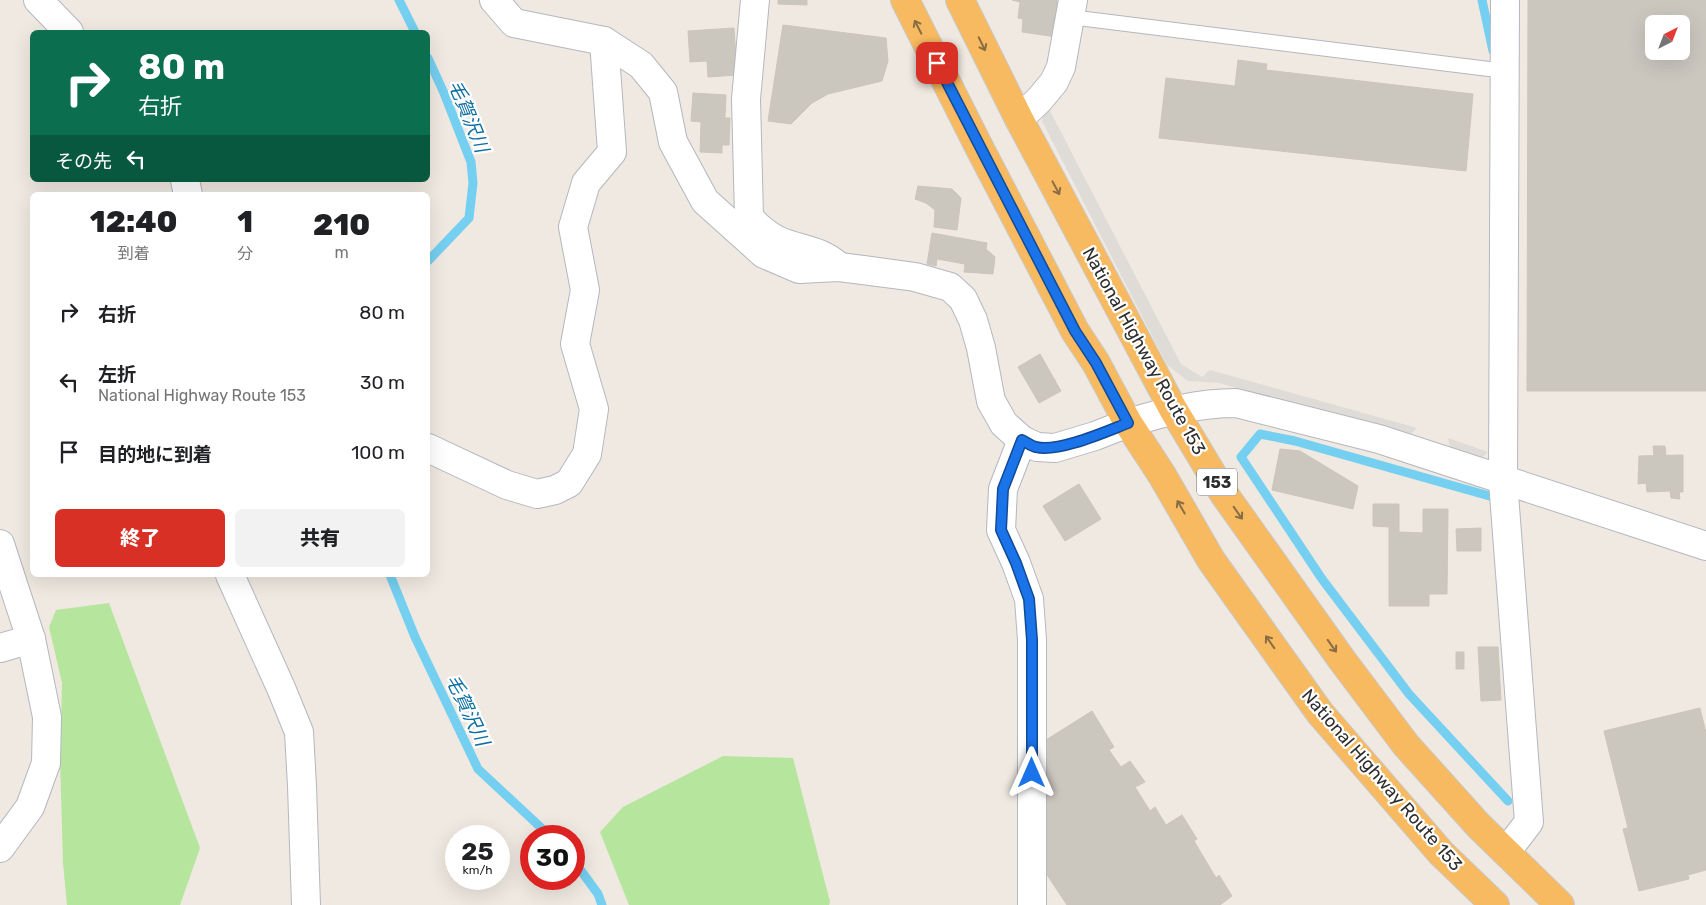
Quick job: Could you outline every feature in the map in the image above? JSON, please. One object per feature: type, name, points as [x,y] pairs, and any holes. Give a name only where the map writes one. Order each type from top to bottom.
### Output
[{"type":"highway","name":"National Highway Route 153","points":[[905,0],[1075,331],[1096,363],[1128,423],[1162,475],[1212,560],[1320,713],[1441,852],[1495,905]]},
{"type":"highway","name":"National Highway Route 153","points":[[960,0],[1019,119],[1173,409],[1224,494],[1342,660],[1406,745],[1478,825],[1560,905]]},
{"type":"street","points":[[38,0],[67,30]]},
{"type":"street","points":[[494,0],[514,23],[604,41],[641,64],[663,92],[673,142],[705,201],[764,254],[798,268],[840,267],[915,277],[950,287],[963,299],[973,320],[992,401],[1004,424],[1022,440],[1037,447],[1055,448],[1173,409],[1214,403],[1236,403],[1379,440],[1706,546]]},
{"type":"street","points":[[755,0],[746,99],[749,218],[765,233],[778,241],[828,257],[840,267]]},
{"type":"street","points":[[1505,0],[1505,71],[1494,478],[1529,822],[1506,852]]},
{"type":"street","points":[[1019,119],[1054,82],[1061,67],[1071,9]]},
{"type":"street","points":[[430,449],[507,485],[537,494],[555,490],[569,484],[587,454],[594,409],[575,344],[585,290],[573,227],[586,183],[612,152],[604,41]]},
{"type":"street","points":[[1022,440],[1003,489],[1001,530],[1029,599],[1032,650],[1032,905]]},
{"type":"street","points":[[0,544],[31,639],[47,717],[46,763],[30,807],[0,848]]},
{"type":"street","points":[[231,577],[281,688],[298,732],[302,786],[306,905]]},
{"type":"street","points":[[0,648],[31,639]]},
{"type":"lane","points":[[1071,9],[1505,71]]},
{"type":"green space","points":[[109,603],[200,848],[180,905],[67,905],[63,863],[60,758],[62,683],[49,627],[56,610]]},
{"type":"green space","points":[[723,756],[793,758],[830,902],[829,905],[629,905],[600,832],[623,807]]},
{"type":"shaded area","points":[[1048,107],[1181,364],[1202,377],[1210,370],[1417,428],[1409,436],[1219,383],[1188,381],[1167,365],[1042,121]]},
{"type":"shaded area","points":[[1448,438],[1488,452],[1480,459],[1450,449]]},
{"type":"building","points":[[778,0],[807,0],[807,5],[778,4]]},
{"type":"building","points":[[1012,0],[1057,0],[1057,5],[1061,6],[1057,37],[1022,32],[1023,19],[1018,18],[1020,2]]},
{"type":"building","points":[[1528,0],[1706,0],[1706,391],[1527,391]]},
{"type":"building","points":[[783,25],[886,38],[888,61],[882,81],[828,94],[812,103],[791,124],[768,121]]},
{"type":"building","points":[[734,28],[737,75],[708,77],[707,61],[690,62],[688,31]]},
{"type":"building","points":[[1238,60],[1267,64],[1266,70],[1473,94],[1466,171],[1159,138],[1166,78],[1235,86]]},
{"type":"building","points":[[693,93],[726,95],[725,118],[730,118],[729,145],[722,145],[722,153],[700,152],[701,122],[691,121]]},
{"type":"building","points":[[918,186],[952,189],[961,198],[957,230],[934,227],[935,210],[926,203],[915,199]]},
{"type":"building","points":[[932,233],[987,243],[986,249],[995,257],[993,274],[964,272],[965,264],[937,259],[936,266],[927,264]]},
{"type":"building","points":[[1040,354],[1061,391],[1039,403],[1018,367]]},
{"type":"building","points":[[1653,446],[1665,446],[1666,456],[1654,456]]},
{"type":"building","points":[[1280,449],[1300,451],[1358,486],[1353,509],[1272,490]]},
{"type":"building","points":[[1683,455],[1683,492],[1679,492],[1680,499],[1671,498],[1670,491],[1647,492],[1646,483],[1638,484],[1639,456]]},
{"type":"building","points":[[1079,484],[1101,519],[1065,541],[1043,506]]},
{"type":"building","points":[[1373,504],[1399,504],[1399,532],[1423,533],[1423,509],[1448,509],[1447,594],[1429,594],[1429,606],[1389,606],[1389,527],[1373,526]]},
{"type":"building","points":[[1481,528],[1481,551],[1457,551],[1456,529]]},
{"type":"building","points":[[1478,647],[1498,647],[1501,700],[1481,701]]},
{"type":"building","points":[[1456,652],[1464,652],[1464,669],[1456,669]]},
{"type":"building","points":[[1700,708],[1706,733],[1706,870],[1688,875],[1689,879],[1639,891],[1623,829],[1628,828],[1604,731]]},
{"type":"building","points":[[1092,711],[1114,747],[1109,750],[1121,767],[1130,761],[1145,782],[1135,787],[1150,811],[1155,807],[1166,825],[1182,815],[1197,839],[1194,841],[1216,878],[1219,875],[1232,896],[1220,905],[1067,905],[1047,875],[1046,740]]},
{"type":"waterway","name":"毛賀沢川","points":[[399,0],[414,30]]},
{"type":"waterway","points":[[1482,0],[1493,51]]},
{"type":"waterway","name":"毛賀沢川","points":[[430,62],[471,162],[473,183],[469,218],[430,259]]},
{"type":"waterway","points":[[1493,489],[1493,497],[1295,441],[1260,434],[1241,457],[1322,579],[1409,694],[1508,801]]},
{"type":"waterway","name":"毛賀沢川","points":[[391,577],[415,637],[478,769],[538,825]]},
{"type":"waterway","name":"毛賀沢川","points":[[585,876],[598,894],[602,905]]},
{"type":"route","points":[[937,63],[1075,331],[1096,363],[1128,423],[1095,436],[1055,448],[1037,447],[1022,440],[1003,489],[1001,530],[1029,599],[1032,640],[1032,773]]}]
